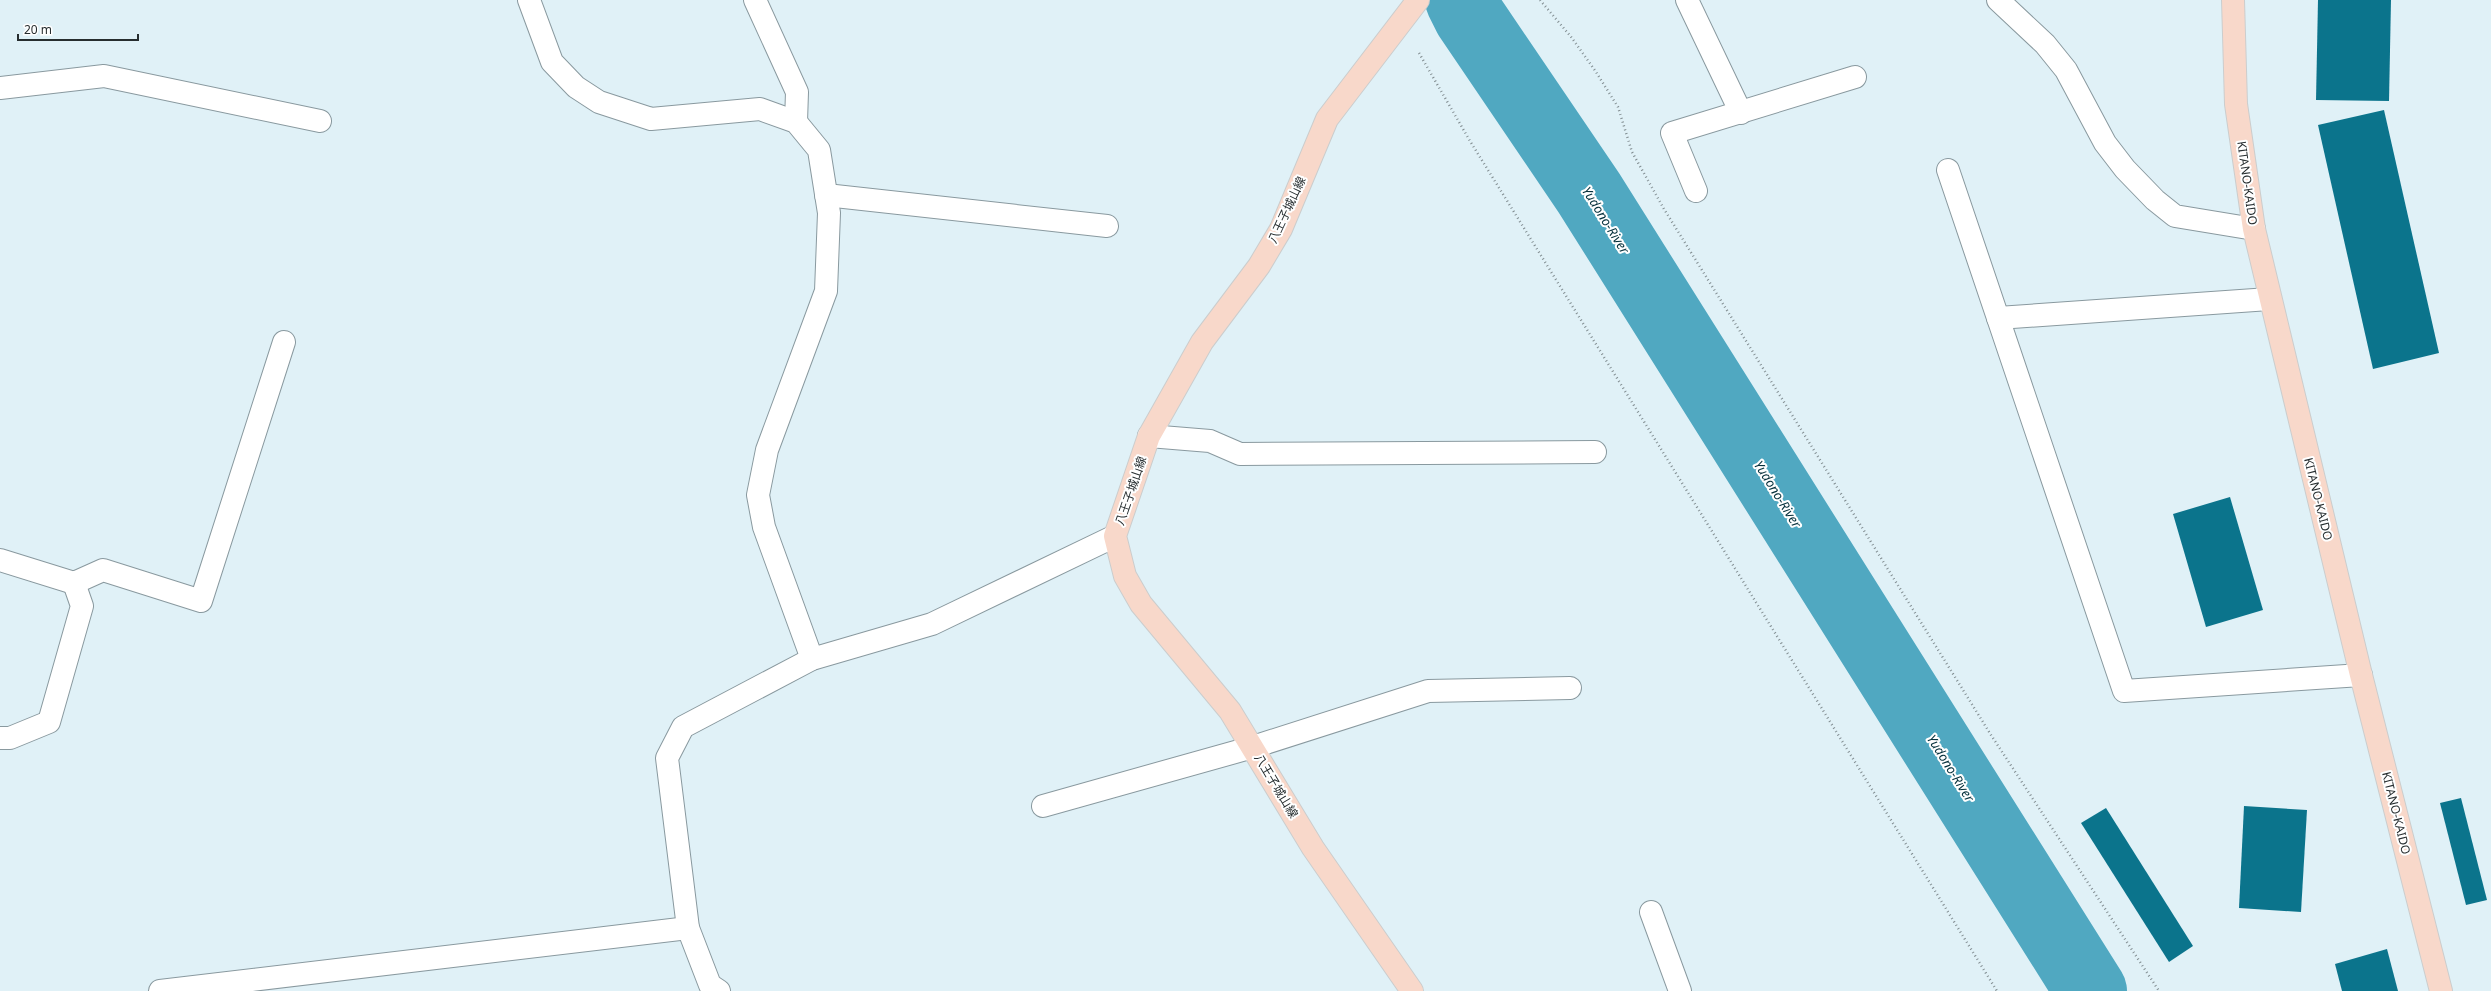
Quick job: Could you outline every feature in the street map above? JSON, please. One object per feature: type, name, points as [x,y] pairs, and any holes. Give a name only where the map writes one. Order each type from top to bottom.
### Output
[{"type":"main road","name":"八王子城山線","points":[[1412,991],[1313,848],[1230,711],[1141,604],[1125,576],[1115,536],[1149,436],[1202,342],[1259,266],[1281,229],[1327,119],[1418,0]]},
{"type":"main road","name":"KITANO-KAIDO","points":[[2233,0],[2236,104],[2254,229],[2269,299],[2361,675],[2441,991]]},
{"type":"street","points":[[529,0],[552,62],[576,87],[599,102],[651,119],[760,109],[796,122],[819,150],[830,213],[826,291],[766,450],[758,495],[764,527],[812,659]]},
{"type":"street","points":[[755,0],[797,92],[796,122]]},
{"type":"street","points":[[1688,0],[1742,113]]},
{"type":"street","points":[[1998,0],[2045,44],[2066,70],[2105,143],[2125,169],[2155,200],[2175,216],[2254,229]]},
{"type":"street","points":[[0,88],[104,76],[320,122]]},
{"type":"street","points":[[1696,190],[1672,133],[1742,113],[1855,77]]},
{"type":"street","points":[[1948,170],[2124,691],[2361,675]]},
{"type":"street","points":[[826,195],[1106,226]]},
{"type":"street","points":[[1998,318],[2269,299]]},
{"type":"street","points":[[0,560],[74,583],[103,570],[202,601],[284,342]]},
{"type":"street","points":[[1149,436],[1210,441],[1240,454],[1595,452]]},
{"type":"street","points":[[719,991],[710,985],[688,928],[667,758],[683,728],[812,659],[932,624],[1115,536]]},
{"type":"street","points":[[0,738],[10,738],[49,722],[82,606],[74,583]]},
{"type":"street","points":[[1043,806],[1253,747],[1428,691],[1570,688]]},
{"type":"street","points":[[1651,912],[1680,991]]},
{"type":"street","points":[[160,991],[688,928]]},
{"type":"path","points":[[1540,0],[1596,72],[1618,107],[1632,152],[1664,209],[1991,735],[2159,991]]},
{"type":"path","points":[[1401,21],[1470,141],[1997,991]]},
{"type":"building","points":[[2318,0],[2391,0],[2389,101],[2316,100]]},
{"type":"building","points":[[2384,110],[2439,353],[2373,369],[2318,125]]},
{"type":"building","points":[[2230,497],[2263,610],[2206,627],[2173,514]]},
{"type":"building","points":[[2461,798],[2487,900],[2466,905],[2440,803]]},
{"type":"building","points":[[2244,806],[2307,810],[2301,912],[2239,908]]},
{"type":"building","points":[[2106,808],[2193,946],[2169,962],[2081,823]]},
{"type":"building","points":[[2387,949],[2398,991],[2342,991],[2335,964]]},
{"type":"waterway","name":"Yudono-River","points":[[1461,0],[1469,16],[1589,193],[2091,991]]}]
